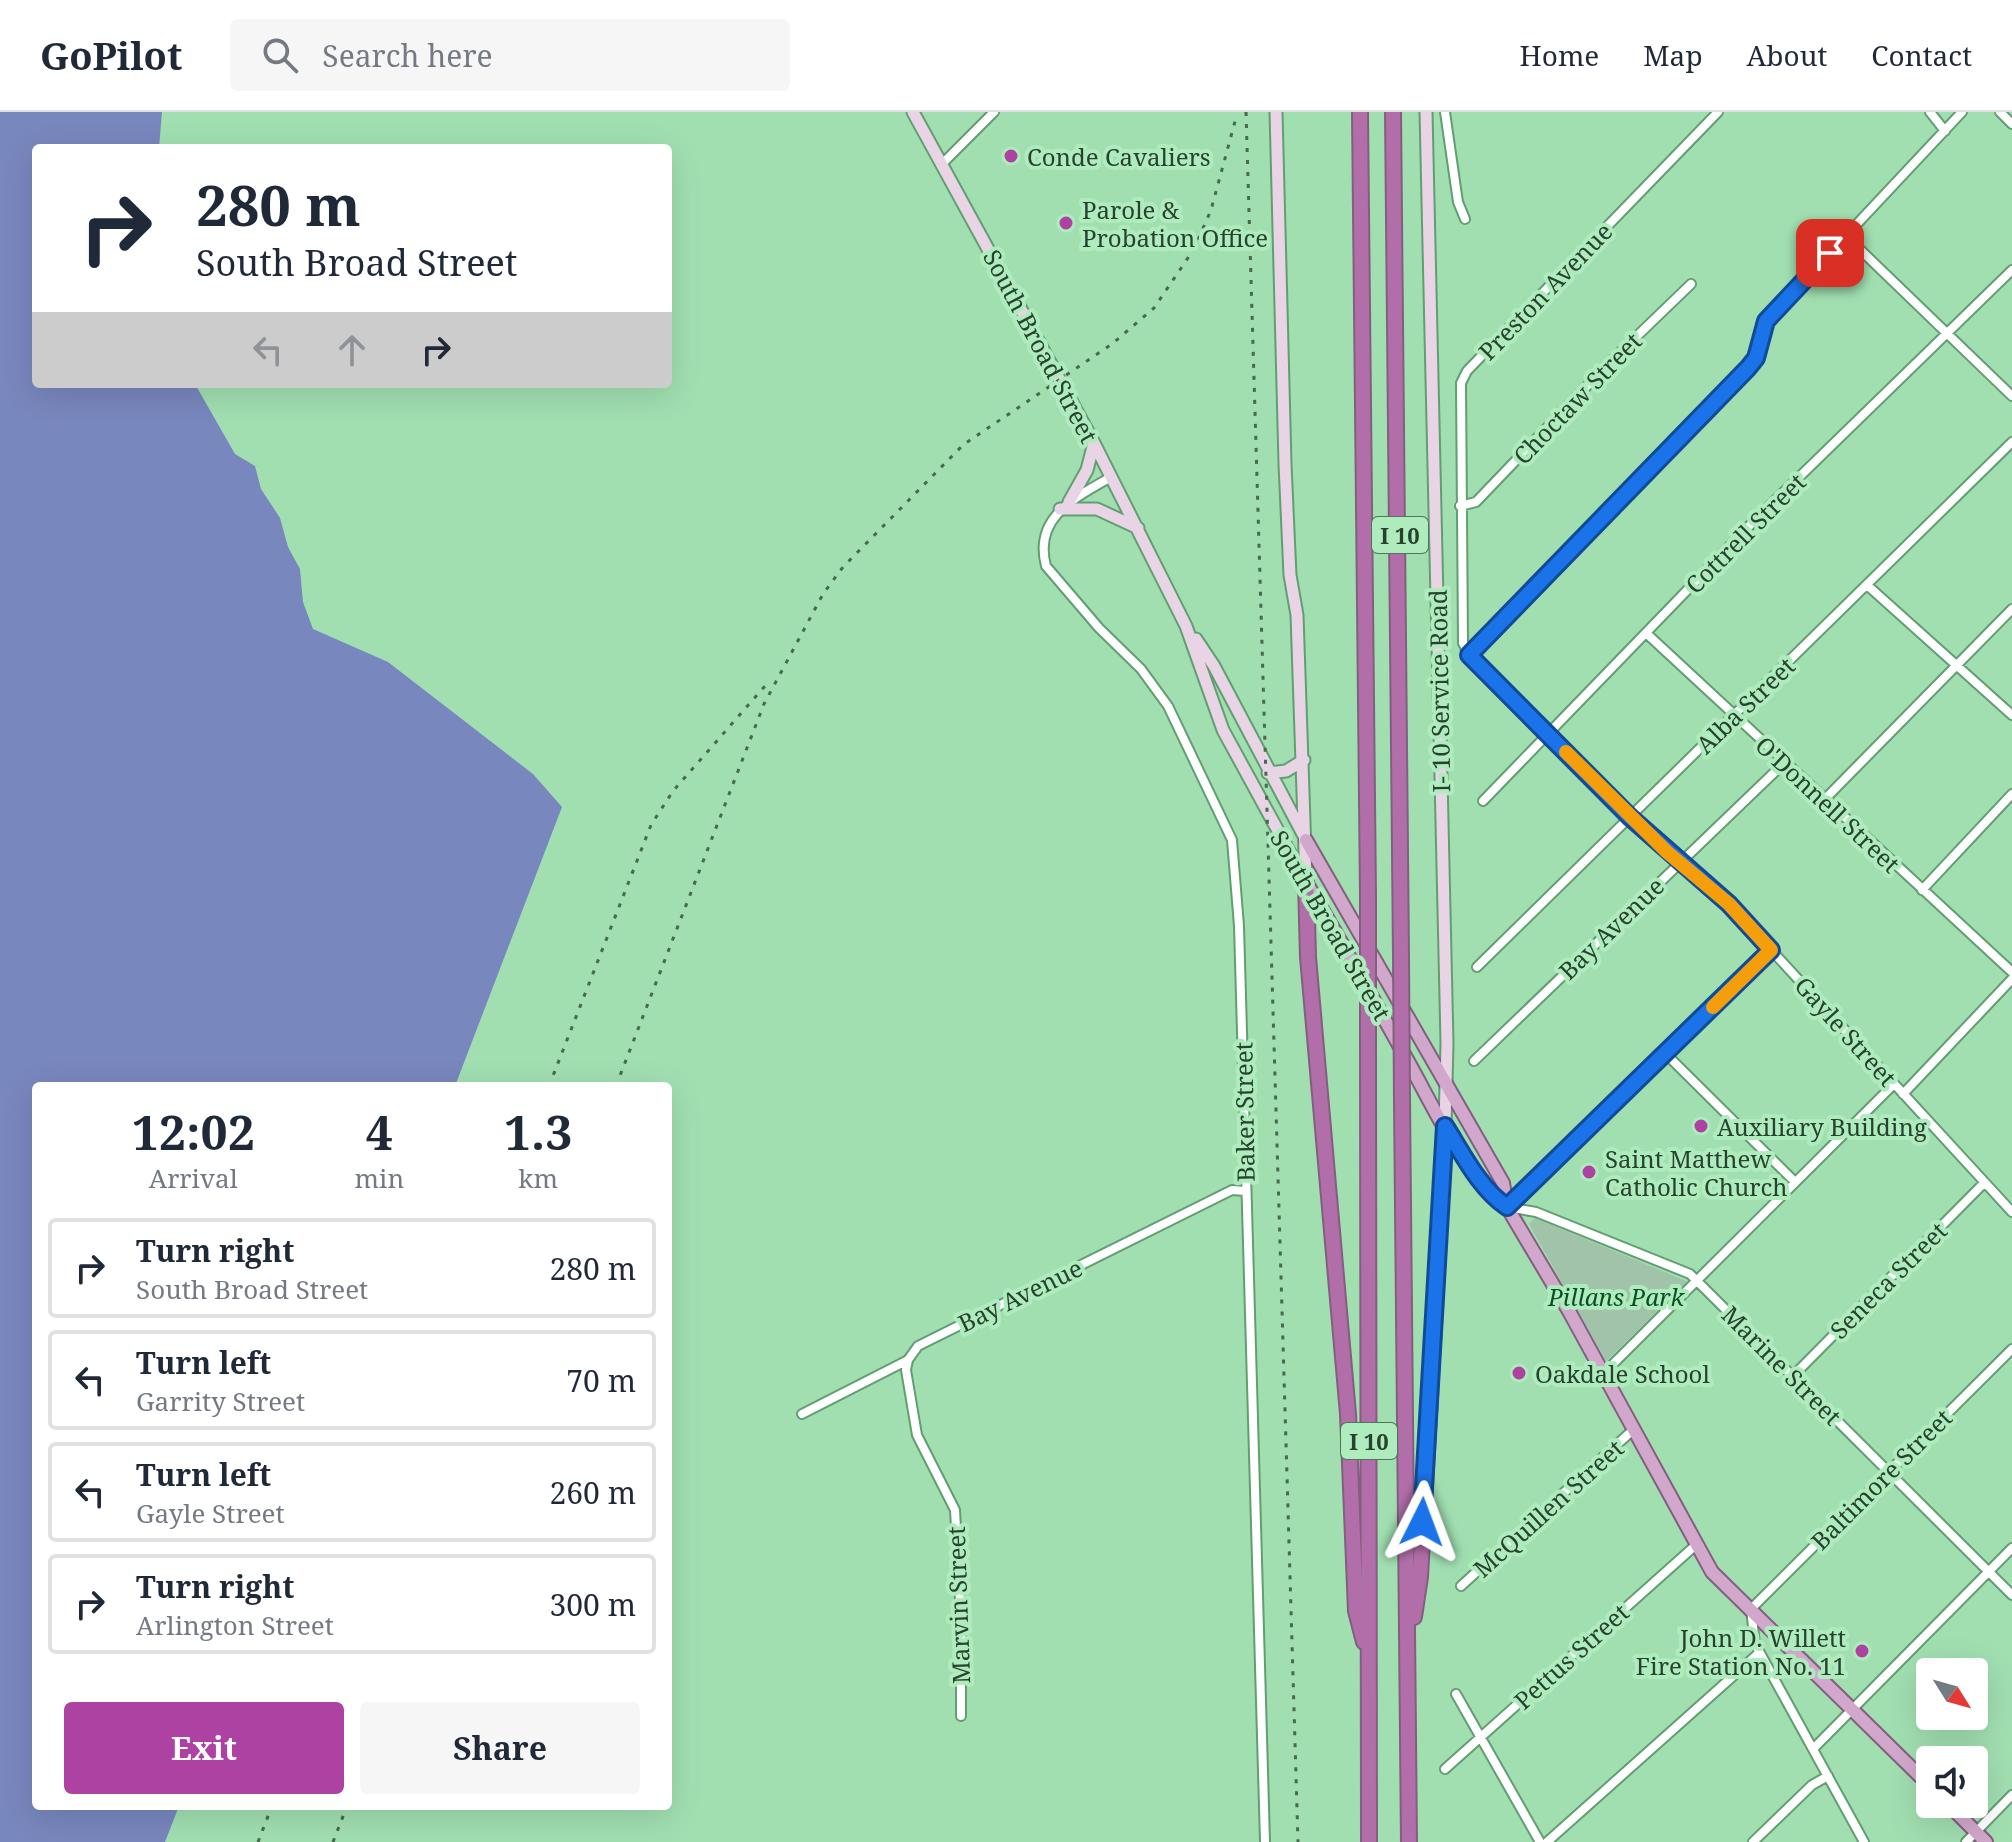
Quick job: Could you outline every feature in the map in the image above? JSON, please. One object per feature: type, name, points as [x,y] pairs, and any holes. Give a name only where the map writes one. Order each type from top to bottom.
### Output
[{"type":"highway","name":"I 10","points":[[1360,112],[1368,897],[1369,1842]]},
{"type":"highway","name":"I 10","points":[[1393,112],[1409,1842]]},
{"type":"highway","points":[[1306,882],[1308,957],[1348,1414],[1356,1611],[1369,1659]]},
{"type":"highway","points":[[1407,1661],[1420,1577],[1445,1126]]},
{"type":"main road","name":"South Broad Street","points":[[913,112],[1138,528],[1186,626],[1223,730],[1445,1126],[1479,1180],[1494,1198],[1507,1207]]},
{"type":"main road","points":[[1276,112],[1285,464],[1304,760],[1306,882]]},
{"type":"main road","name":"I- 10 Service Road","points":[[1426,112],[1445,1126]]},
{"type":"main road","points":[[1094,443],[1087,470],[1065,505],[1097,509],[1138,528]]},
{"type":"main road","name":"South Broad Street","points":[[1186,626],[1214,666],[1268,773],[1503,1183],[1507,1207],[1604,1373],[1712,1572],[1916,1772]]},
{"type":"main road","points":[[1268,773],[1286,771],[1304,760]]},
{"type":"main road","points":[[1962,1818],[1986,1842]]},
{"type":"street","points":[[942,164],[994,112]]},
{"type":"street","points":[[1445,112],[1458,202],[1465,219]]},
{"type":"street","name":"Preston Avenue","points":[[1469,655],[1462,629],[1459,401],[1467,371],[1718,112]]},
{"type":"street","points":[[1930,112],[1945,131]]},
{"type":"street","points":[[1469,655],[1748,368],[1756,358],[1766,321],[1962,112]]},
{"type":"street","points":[[2000,112],[2012,124]]},
{"type":"street","points":[[1846,236],[2012,396]]},
{"type":"street","name":"Cottrell Street","points":[[1483,801],[1646,633],[2012,270]]},
{"type":"street","name":"Choctaw Street","points":[[1460,506],[1476,502],[1607,365],[1691,284]]},
{"type":"street","name":"Alba Street","points":[[1477,967],[2012,442]]},
{"type":"street","points":[[1065,505],[1111,477]]},
{"type":"street","name":"Baker Street","points":[[1065,505],[1048,525],[1043,539],[1046,566],[1157,688],[1232,840],[1239,926],[1265,1842]]},
{"type":"street","points":[[1867,585],[2012,715]]},
{"type":"street","points":[[1824,800],[2012,609]]},
{"type":"street","name":"O'Donnell Street","points":[[1646,633],[2012,972]]},
{"type":"street","name":"Gayle Street","points":[[1469,655],[1630,817],[1729,904],[2012,1212]]},
{"type":"street","name":"Bay Avenue","points":[[1474,1061],[1784,763]]},
{"type":"street","points":[[1922,890],[2012,794]]},
{"type":"street","points":[[1507,1207],[1771,950]]},
{"type":"street","points":[[1903,1094],[2012,979]]},
{"type":"street","points":[[1666,1054],[1795,1182]]},
{"type":"street","points":[[1604,1373],[1894,1084]]},
{"type":"street","name":"Seneca Street","points":[[1792,1377],[1984,1183]]},
{"type":"street","name":"Bay Avenue","points":[[802,1414],[908,1360],[918,1346],[1232,1190],[1245,1191]]},
{"type":"street","name":"Marine Street","points":[[1507,1207],[1538,1213],[1696,1280],[2012,1595]]},
{"type":"street","name":"Baltimore Street","points":[[1751,1609],[2012,1349]]},
{"type":"street","name":"Marvin Street","points":[[908,1360],[906,1370],[917,1435],[955,1510],[961,1617],[961,1716]]},
{"type":"street","name":"McQuillen Street","points":[[1461,1586],[1634,1429]]},
{"type":"street","name":"Pettus Street","points":[[1445,1769],[1697,1544]]},
{"type":"street","points":[[1813,1749],[2012,1548]]},
{"type":"street","points":[[1751,1609],[1759,1653],[1864,1842]]},
{"type":"street","points":[[1547,1842],[1759,1653]]},
{"type":"street","points":[[1456,1694],[1540,1842]]},
{"type":"street","points":[[1753,1842],[1812,1785],[1828,1776]]},
{"type":"street","points":[[1966,1842],[2012,1795]]},
{"type":"green space","name":"Pillans Park","points":[[1535,1218],[1686,1283],[1606,1361],[1529,1224]]},
{"type":"water","points":[[0,112],[162,112],[159,144],[32,144],[32,388],[197,388],[235,454],[255,466],[261,489],[280,518],[288,547],[300,569],[303,602],[313,629],[388,662],[533,774],[562,807],[457,1082],[32,1082],[32,1810],[177,1810],[165,1842],[0,1842]]},
{"type":"railway","points":[[1246,112],[1298,1842]]},
{"type":"railway","points":[[618,1082],[764,704],[823,594],[843,567],[963,445],[1112,344],[1154,308],[1194,249],[1211,210],[1237,114]]},
{"type":"railway","points":[[551,1082],[651,825],[673,791],[765,686]]},
{"type":"railway","points":[[258,1842],[270,1810]]},
{"type":"railway","points":[[333,1842],[345,1810]]},
{"type":"slow traffic","points":[[1566,752],[1667,852],[1729,904],[1771,950],[1713,1007]]},
{"type":"place","name":"Conde Cavaliers","points":[[1011,156]]},
{"type":"place","name":"Parole & Probation Office","points":[[1066,223]]},
{"type":"place","name":"Auxiliary Building","points":[[1701,1126]]},
{"type":"place","name":"Saint Matthew Catholic Church","points":[[1589,1172]]},
{"type":"place","name":"Oakdale School","points":[[1519,1373]]},
{"type":"place","name":"John D. Willett Fire Station No. 11","points":[[1862,1651]]},
{"type":"route","points":[[1422,1522],[1445,1126],[1479,1180],[1494,1198],[1507,1207],[1771,950],[1729,904],[1630,817],[1474,664],[1469,655],[1748,368],[1756,358],[1758,340],[1766,321],[1830,253]]}]
